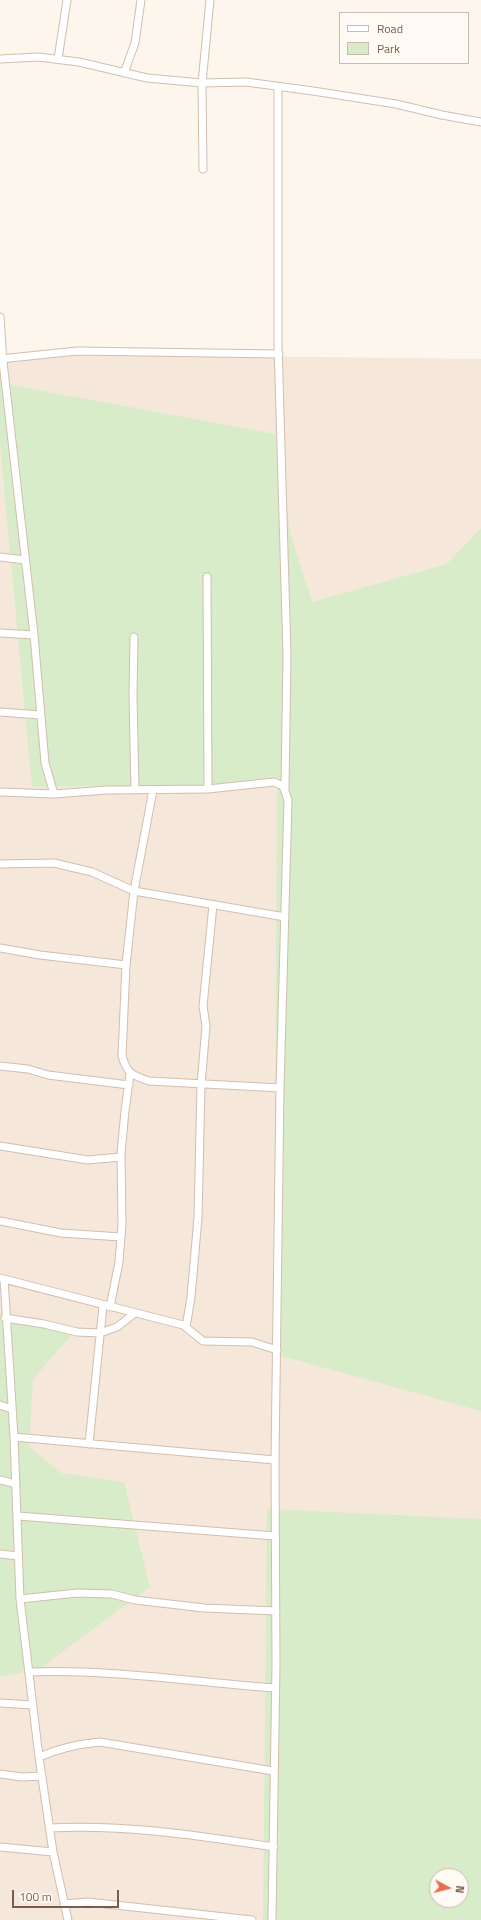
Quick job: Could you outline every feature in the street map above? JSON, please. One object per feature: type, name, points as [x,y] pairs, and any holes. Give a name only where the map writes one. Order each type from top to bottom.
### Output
[{"type":"street","points":[[58,59],[67,0]]},
{"type":"street","points":[[124,73],[135,43],[141,0]]},
{"type":"street","points":[[202,169],[202,83],[210,0]]},
{"type":"street","points":[[0,59],[38,57],[79,62],[147,78],[202,83],[246,82],[396,104],[442,116],[481,122]]},
{"type":"street","points":[[272,1920],[276,1611],[275,1460],[280,1088],[288,800],[286,789],[287,655],[279,354],[278,87]]},
{"type":"street","points":[[0,317],[2,358],[34,635],[45,762],[54,794]]},
{"type":"street","points":[[2,358],[77,351],[279,354]]},
{"type":"street","points":[[0,557],[25,560]]},
{"type":"street","points":[[207,577],[208,789]]},
{"type":"street","points":[[0,633],[34,635]]},
{"type":"street","points":[[134,637],[133,696],[135,790]]},
{"type":"street","points":[[0,712],[40,715]]},
{"type":"street","points":[[0,792],[54,794],[135,790],[208,789],[274,782],[280,784],[286,789]]},
{"type":"street","points":[[153,790],[134,892],[126,965],[122,1056],[126,1068],[130,1074],[148,1082],[280,1088]]},
{"type":"street","points":[[0,864],[54,863],[92,872],[134,892],[199,901],[213,905],[285,917]]},
{"type":"street","points":[[186,1327],[191,1297],[198,1218],[201,1085],[206,1026],[202,1006],[213,905]]},
{"type":"street","points":[[0,948],[40,955],[126,965]]},
{"type":"street","points":[[0,1066],[28,1070],[48,1075],[129,1085]]},
{"type":"street","points":[[89,1444],[100,1334],[119,1262],[121,1237],[121,1157],[130,1074]]},
{"type":"street","points":[[0,1146],[88,1160],[121,1157]]},
{"type":"street","points":[[0,1221],[61,1233],[121,1237]]},
{"type":"street","points":[[68,1920],[53,1852],[39,1758],[30,1672],[20,1598],[14,1437],[2,1279],[186,1327],[200,1340],[208,1342],[252,1342],[277,1350]]},
{"type":"street","points":[[5,1318],[44,1324],[78,1332],[100,1334],[117,1327],[135,1313]]},
{"type":"street","points":[[0,1405],[12,1408]]},
{"type":"street","points":[[14,1437],[275,1460]]},
{"type":"street","points":[[0,1480],[16,1484]]},
{"type":"street","points":[[18,1516],[276,1536]]},
{"type":"street","points":[[0,1554],[18,1556]]},
{"type":"street","points":[[20,1598],[77,1593],[112,1594],[135,1600],[204,1608],[276,1611]]},
{"type":"street","points":[[30,1672],[71,1670],[275,1688]]},
{"type":"street","points":[[0,1703],[33,1705]]},
{"type":"street","points":[[39,1758],[58,1749],[78,1744],[100,1742],[273,1771]]},
{"type":"street","points":[[0,1774],[22,1777],[42,1776]]},
{"type":"street","points":[[50,1828],[92,1828],[176,1833],[274,1847]]},
{"type":"street","points":[[0,1847],[53,1852]]},
{"type":"street","points":[[64,1904],[88,1902],[252,1920]]},
{"type":"shaded area","points":[[0,353],[481,359],[481,1920],[0,1920]]},
{"type":"green space","points":[[0,383],[275,434],[290,532],[312,602],[447,564],[481,528],[481,1411],[274,1354],[277,784],[32,787],[0,445]]},
{"type":"green space","points":[[0,1313],[73,1333],[33,1379],[29,1447],[61,1473],[124,1482],[150,1587],[39,1669],[0,1677]]},
{"type":"green space","points":[[267,1509],[481,1519],[481,1920],[263,1920]]}]
